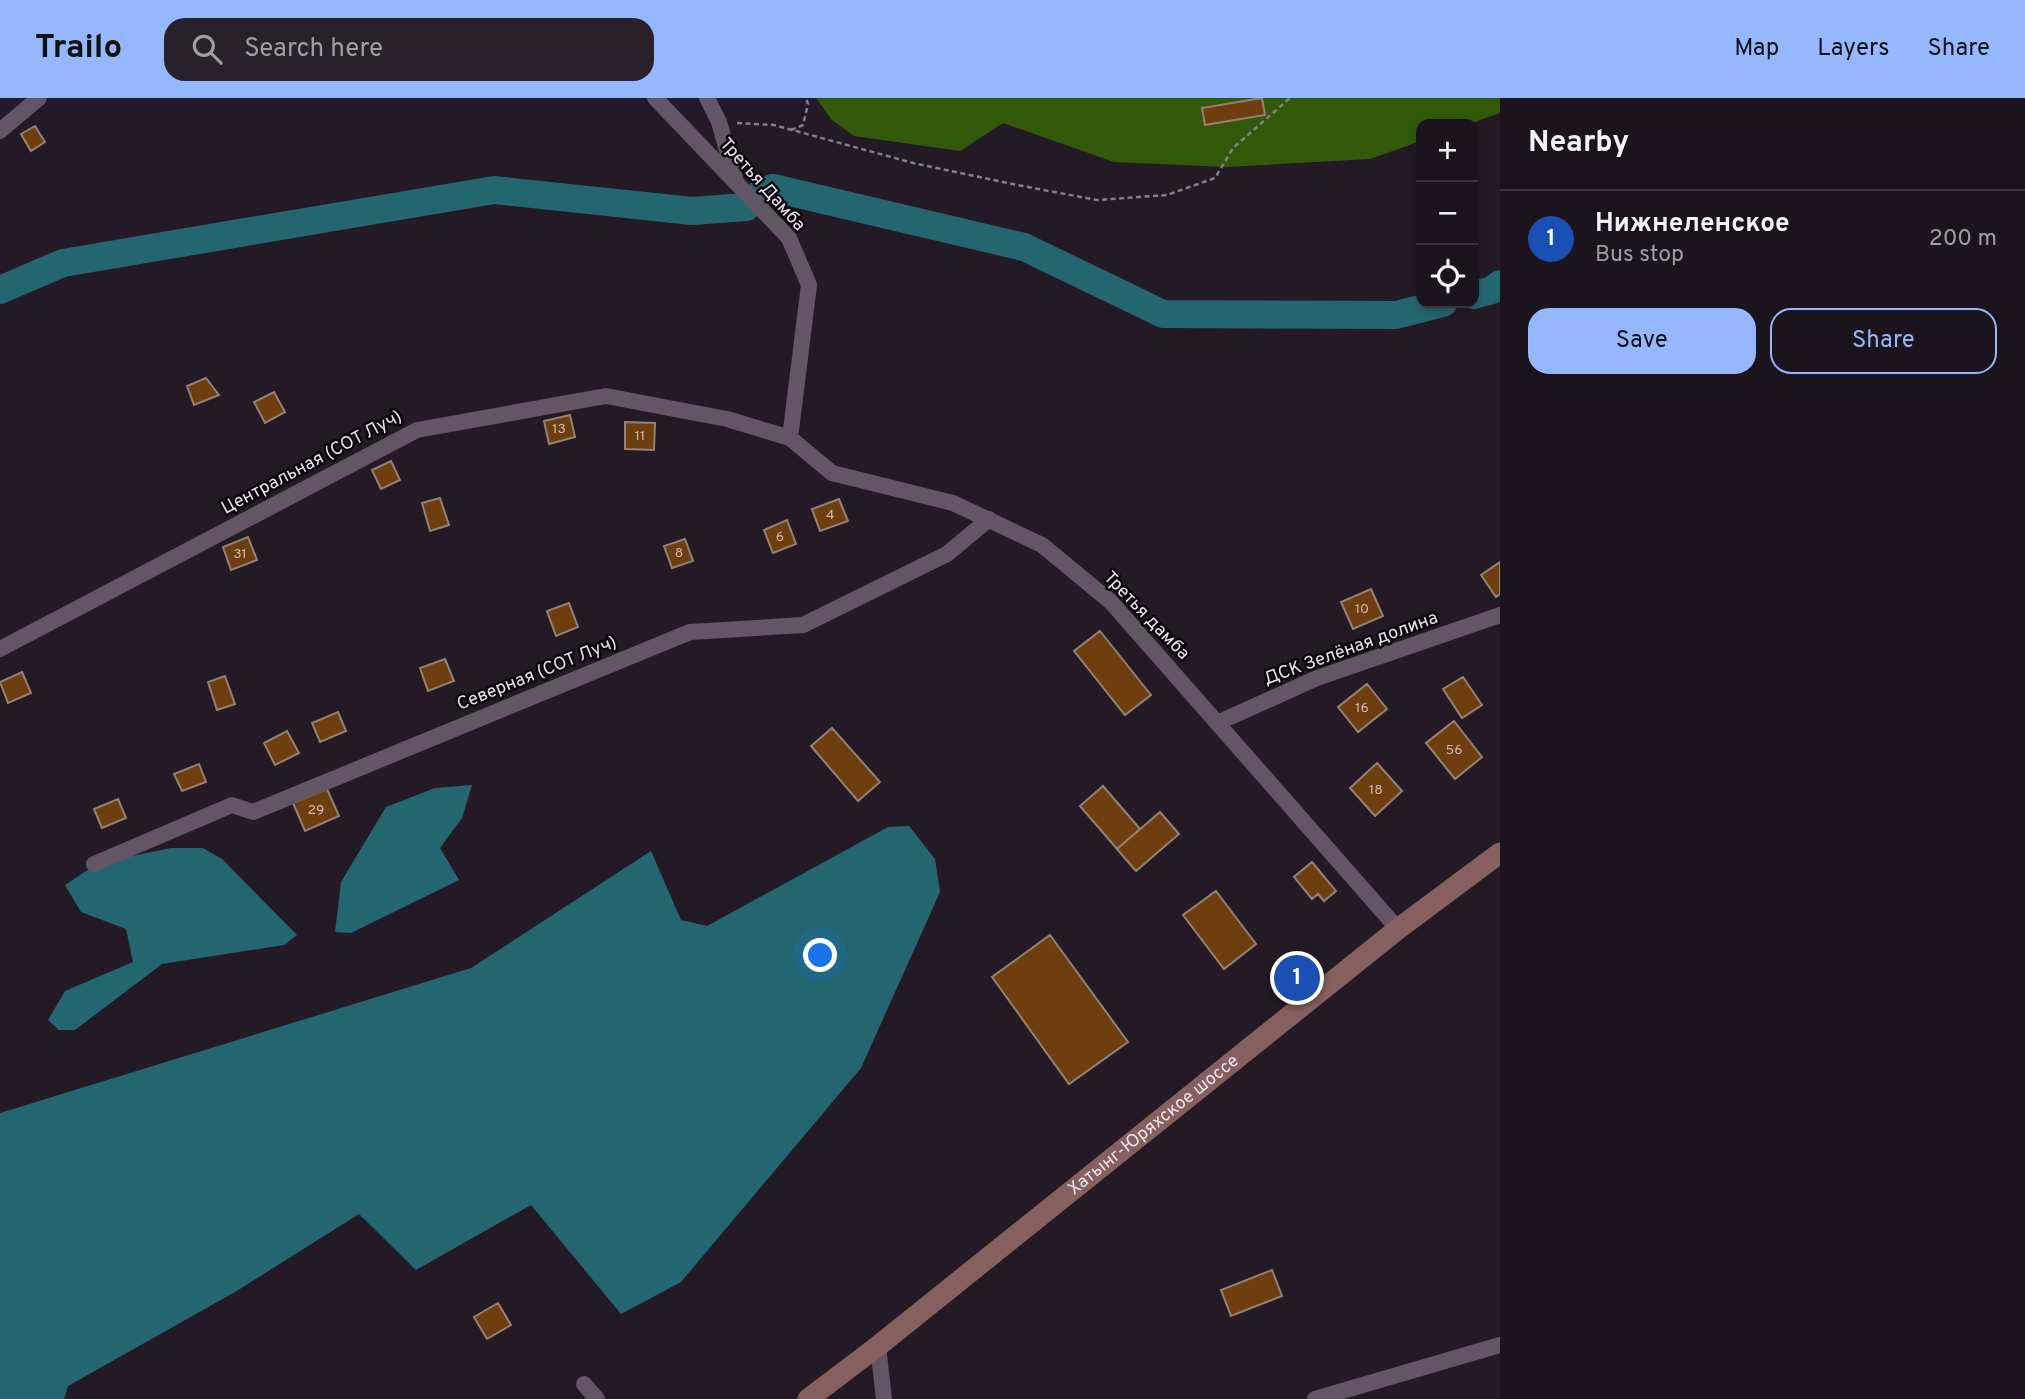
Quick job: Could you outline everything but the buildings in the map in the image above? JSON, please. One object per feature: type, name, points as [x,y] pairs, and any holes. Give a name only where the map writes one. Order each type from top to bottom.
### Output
[{"type":"main road","name":"Хатынг-Юряхское шоссе","points":[[808,1399],[878,1346],[1398,929],[1500,853]]},
{"type":"street","points":[[0,131],[39,98]]},
{"type":"street","name":"Третья Дамба","points":[[655,98],[789,238],[809,285],[790,438]]},
{"type":"street","points":[[707,98],[719,122],[735,180]]},
{"type":"street","name":"Центральная (СОТ Луч)","points":[[1,645],[417,430],[606,396],[727,419],[790,438]]},
{"type":"street","name":"Третья дамба","points":[[790,438],[832,473],[953,503],[1042,545],[1111,602],[1398,929]]},
{"type":"street","name":"Северная (СОТ Луч)","points":[[94,864],[232,805],[253,812],[690,632],[803,625],[947,554],[989,519]]},
{"type":"street","name":"ДСК Зелёная долина","points":[[1217,723],[1317,678],[1500,615]]},
{"type":"street","points":[[1315,1399],[1500,1345]]},
{"type":"street","points":[[878,1346],[884,1399]]},
{"type":"street","points":[[584,1384],[597,1399]]},
{"type":"path","points":[[791,130],[803,125],[808,104],[806,98]]},
{"type":"path","points":[[719,122],[774,125],[913,163],[1097,200],[1167,195],[1215,178],[1233,148],[1290,98]]},
{"type":"green space","points":[[816,98],[1500,98],[1500,113],[1479,120],[1416,119],[1416,143],[1370,159],[1227,167],[1114,162],[1003,123],[960,151],[854,136],[832,120]]},
{"type":"water","points":[[472,785],[462,818],[440,848],[459,880],[351,933],[335,932],[341,882],[386,807],[435,788]]},
{"type":"water","points":[[909,826],[935,859],[940,892],[861,1068],[681,1282],[621,1314],[531,1205],[416,1270],[359,1214],[235,1292],[68,1386],[64,1399],[0,1399],[0,1113],[471,968],[651,851],[681,920],[707,926],[888,827]]},
{"type":"water","points":[[171,848],[203,848],[222,859],[297,935],[284,945],[162,964],[75,1030],[59,1030],[48,1020],[65,991],[133,962],[126,929],[81,912],[65,885],[98,863]]},
{"type":"waterway","points":[[762,191],[773,188],[1024,247],[1163,314],[1396,315],[1423,308]]},
{"type":"waterway","points":[[0,290],[63,263],[494,190],[692,211],[746,207]]},
{"type":"waterway","points":[[1479,294],[1492,290],[1500,284]]},
{"type":"place","name":"Нижнеленское","points":[[1297,978]]}]
